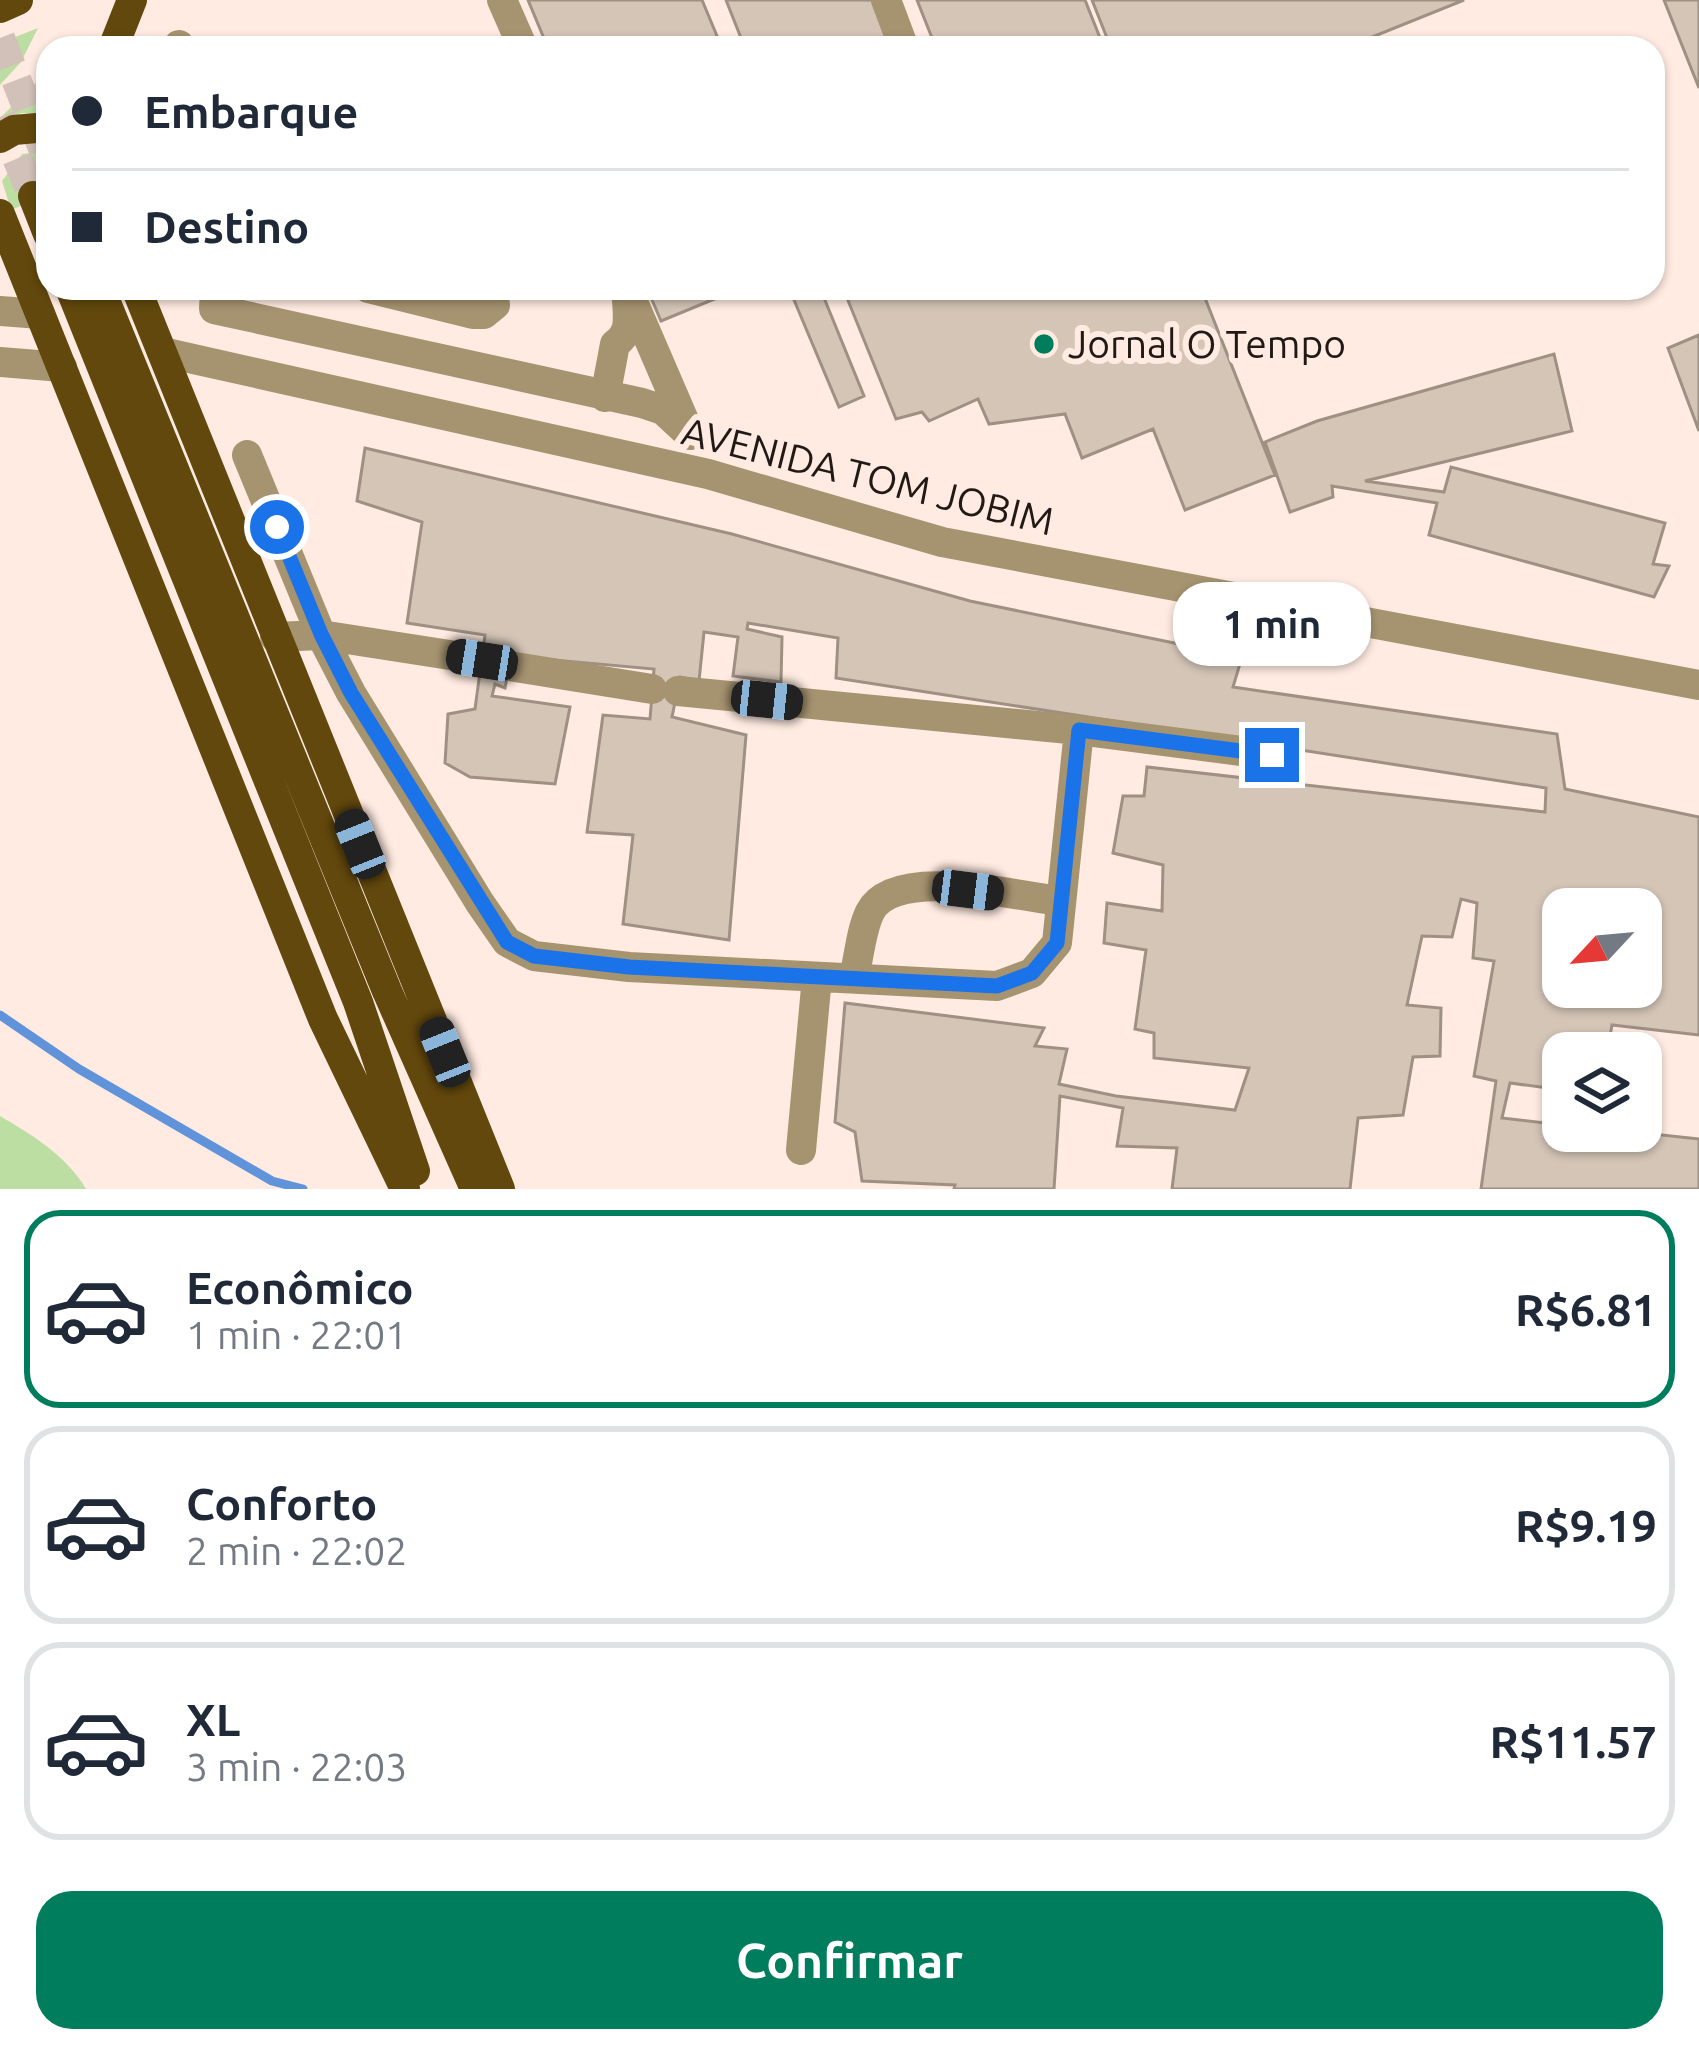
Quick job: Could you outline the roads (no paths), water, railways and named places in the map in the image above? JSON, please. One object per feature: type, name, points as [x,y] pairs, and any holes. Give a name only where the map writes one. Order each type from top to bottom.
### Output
[{"type":"main road","points":[[0,8],[18,0]]},
{"type":"main road","points":[[117,36],[132,0]]},
{"type":"main road","points":[[0,139],[14,130],[36,128]]},
{"type":"main road","points":[[32,196],[36,206]]},
{"type":"main road","points":[[0,214],[323,1018],[405,1189]]},
{"type":"main road","points":[[75,300],[358,1002],[421,1189]]},
{"type":"main road","points":[[105,300],[387,991],[476,1189]]},
{"type":"main road","points":[[141,300],[500,1189]]},
{"type":"street","points":[[502,0],[518,36]]},
{"type":"street","points":[[886,0],[900,36]]},
{"type":"street","points":[[228,300],[663,410],[691,435]]},
{"type":"street","points":[[416,300],[484,314],[495,305],[494,300]]},
{"type":"street","points":[[625,337],[627,300]]},
{"type":"street","points":[[632,300],[709,474]]},
{"type":"street","points":[[0,311],[40,314]]},
{"type":"street","points":[[625,337],[644,344],[660,365]]},
{"type":"street","points":[[605,397],[615,344],[625,337]]},
{"type":"street","name":"AVENIDA TOM JOBIM","points":[[162,352],[709,474],[942,542],[1699,686]]},
{"type":"street","points":[[0,362],[62,367]]},
{"type":"street","points":[[247,455],[321,634],[351,693],[507,942],[534,956],[629,967],[997,986],[1032,973],[1057,943],[1079,730]]},
{"type":"street","points":[[275,637],[321,634],[665,690],[1079,730],[1272,755]]},
{"type":"street","points":[[854,977],[870,910],[893,891],[922,884],[1060,901]]},
{"type":"street","points":[[801,1150],[817,977]]},
{"type":"waterway","points":[[0,1015],[79,1069],[272,1181],[303,1189]]},
{"type":"tunnel","points":[[0,38],[36,130]]},
{"type":"tunnel","points":[[0,117],[33,196]]},
{"type":"place","name":"Jornal O Tempo","points":[[1044,344]]}]
